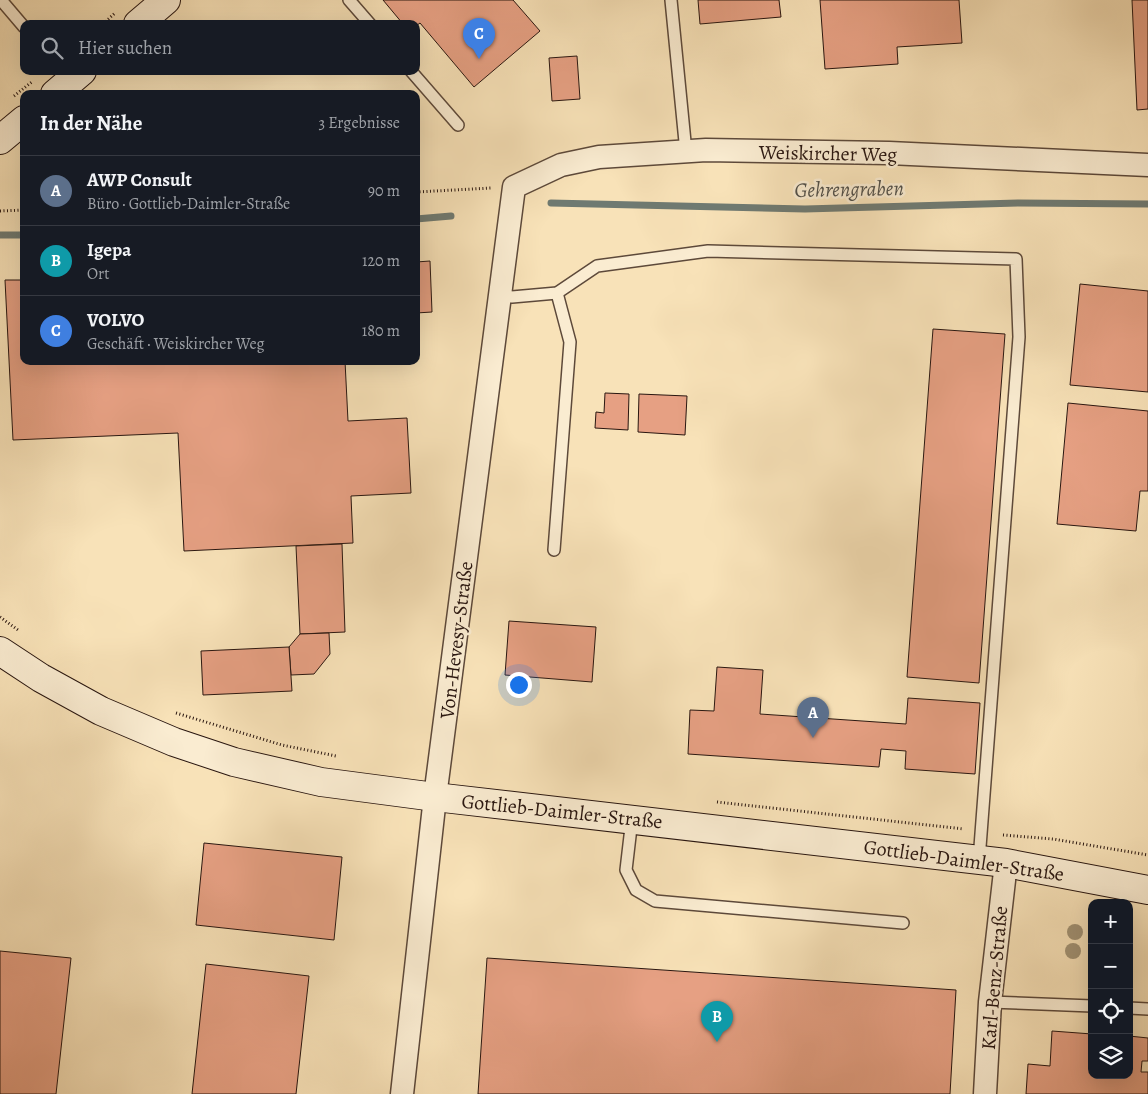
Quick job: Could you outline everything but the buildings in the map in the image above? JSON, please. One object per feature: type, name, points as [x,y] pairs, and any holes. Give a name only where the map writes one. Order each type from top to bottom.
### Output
[{"type":"street","points":[[143,20],[166,0]]},
{"type":"street","points":[[0,140],[18,109]]},
{"type":"street","name":"Weiskircher Weg","points":[[514,187],[561,166],[599,157],[686,152],[889,153],[1148,165]]},
{"type":"street","name":"Von-Hevesy-Straße","points":[[402,1094],[435,797],[514,187]]},
{"type":"street","name":"Gottlieb-Daimler-Straße","points":[[0,651],[41,678],[101,711],[174,742],[234,762],[321,782],[435,797],[993,861],[1148,890]]},
{"type":"street","name":"Karl-Benz-Straße","points":[[985,1094],[990,1002],[993,861]]},
{"type":"lane","points":[[1,0],[20,22]]},
{"type":"lane","points":[[350,0],[367,20]]},
{"type":"lane","points":[[671,0],[686,152]]},
{"type":"lane","points":[[414,75],[458,125]]},
{"type":"lane","points":[[500,295],[512,297],[557,293],[597,266],[708,251],[1016,259],[1019,337],[982,832],[993,861]]},
{"type":"lane","points":[[554,550],[570,342],[557,293]]},
{"type":"lane","points":[[632,819],[626,870],[636,890],[655,901],[903,923]]},
{"type":"lane","points":[[990,1002],[1088,1006]]},
{"type":"lane","points":[[1133,1008],[1148,1009]]},
{"type":"path","points":[[45,90],[61,79]]},
{"type":"path","points":[[420,192],[514,187]]},
{"type":"path","points":[[0,212],[20,210]]},
{"type":"path","points":[[0,617],[22,633]]},
{"type":"path","points":[[170,712],[282,745],[342,758]]},
{"type":"path","points":[[707,801],[947,826],[982,832],[1053,839],[1148,855]]},
{"type":"waterway","name":"Gehrengraben","points":[[551,203],[805,209],[1018,203],[1148,204]]},
{"type":"waterway","name":"Gehrengraben","points":[[420,219],[451,216]]},
{"type":"waterway","name":"Gehrengraben","points":[[0,235],[20,235]]},
{"type":"place","name":"VOLVO","points":[[479,59]]},
{"type":"place","name":"AWP Consult","points":[[813,738]]},
{"type":"place","name":"Igepa","points":[[717,1042]]}]
